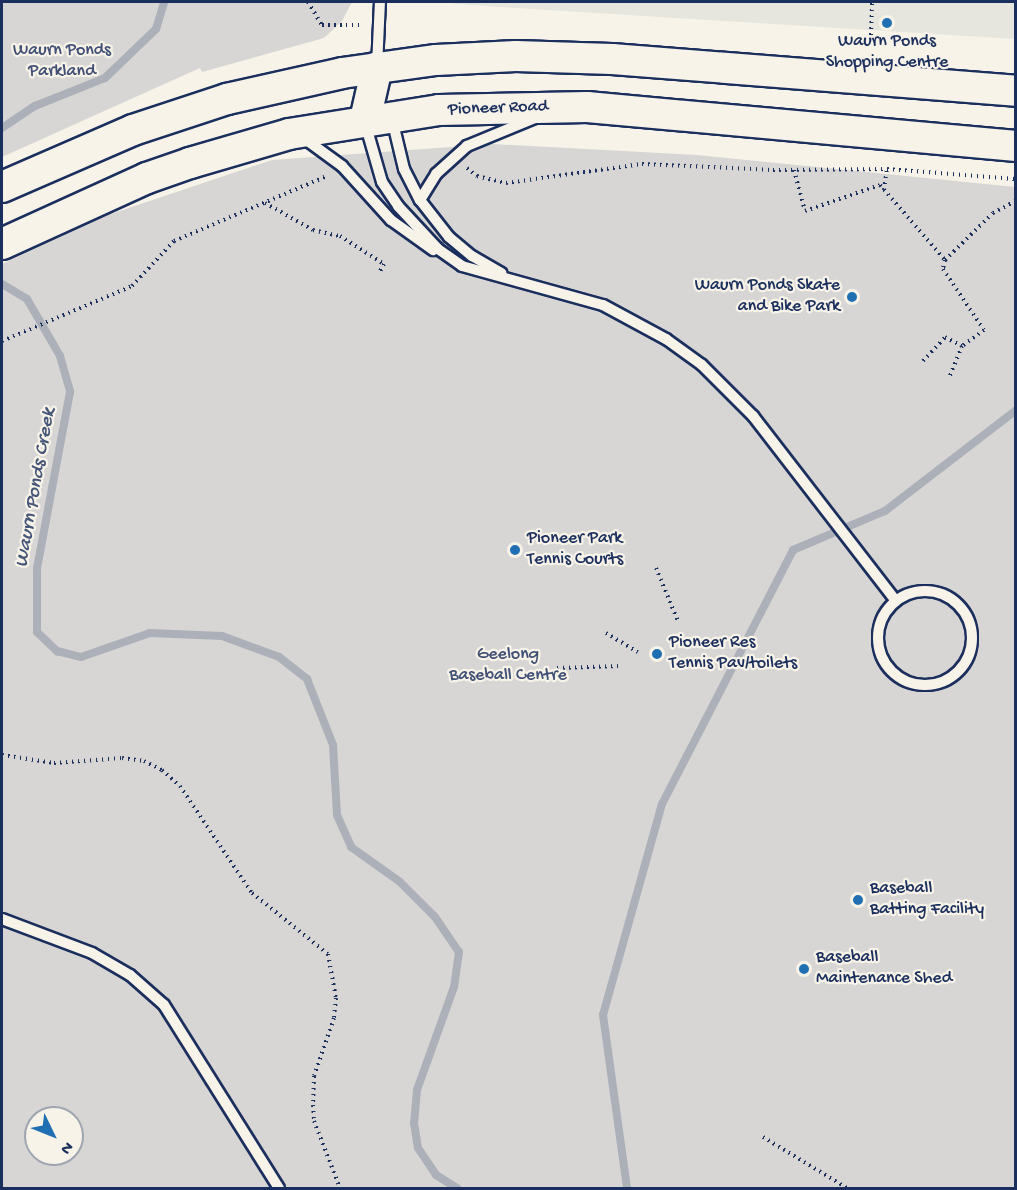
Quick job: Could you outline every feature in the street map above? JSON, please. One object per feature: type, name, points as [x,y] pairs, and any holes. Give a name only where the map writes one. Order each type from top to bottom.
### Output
[{"type":"main road","points":[[10,183],[177,114],[227,99],[377,67],[436,60],[561,57],[1016,91]]},
{"type":"main road","points":[[377,67],[378,118]]},
{"type":"main road","name":"Pioneer Road","points":[[2,244],[48,221],[158,174],[289,134],[378,118],[566,106],[1016,146]]},
{"type":"lane","points":[[377,67],[379,10]]},
{"type":"lane","points":[[420,200],[435,174],[455,155],[488,136],[566,106]]},
{"type":"lane","points":[[378,118],[420,200],[449,237],[471,256],[518,280]]},
{"type":"lane","points":[[378,118],[382,182],[398,206],[438,249],[462,266]]},
{"type":"lane","points":[[289,134],[315,143],[342,166],[391,220],[462,266],[572,293],[635,320],[702,365],[753,416],[896,600]]},
{"type":"lane","points":[[932,591],[957,603],[971,627],[972,641],[964,663],[957,672],[942,682],[925,685],[907,682],[892,673],[881,657],[877,639],[885,612],[896,600],[909,593],[932,591]]},
{"type":"lane","points":[[2,919],[92,953],[130,975],[164,1005],[279,1188]]},
{"type":"path","points":[[308,2],[322,25],[379,10]]},
{"type":"path","points":[[871,35],[872,2]]},
{"type":"path","points":[[455,155],[477,176],[506,183],[642,164],[794,170],[887,169],[1016,179]]},
{"type":"path","points":[[2,341],[132,286],[174,241],[264,203],[342,166]]},
{"type":"path","points":[[884,190],[887,169]]},
{"type":"path","points":[[794,170],[805,211],[880,185],[945,260]]},
{"type":"path","points":[[949,378],[962,346],[984,330],[943,269],[945,260],[993,213],[1016,201]]},
{"type":"path","points":[[264,203],[297,223],[340,236],[384,264],[379,273]]},
{"type":"path","points":[[923,361],[945,337],[962,346]]},
{"type":"path","points":[[656,568],[678,621]]},
{"type":"path","points":[[606,633],[638,652]]},
{"type":"path","points":[[557,668],[618,666]]},
{"type":"path","points":[[2,755],[54,763],[122,758],[144,761],[162,770],[180,786],[246,886],[328,954],[334,977],[334,1018],[314,1076],[312,1097],[314,1121],[340,1188]]},
{"type":"path","points":[[763,1137],[847,1188]]},
{"type":"shaded area","name":"Waurn Ponds Shopping Centre","points":[[435,2],[1015,2],[1015,39],[500,7]]},
{"type":"green space","name":"Waurn Ponds Parkland","points":[[2,2],[352,2],[342,21],[324,38],[202,72],[200,68],[2,157]]},
{"type":"green space","name":"Geelong Baseball Centre","points":[[492,144],[697,155],[1015,187],[1015,1188],[2,1188],[2,264],[108,215],[272,160]]},
{"type":"waterway","name":"Waurn Ponds Creek","points":[[2,128],[35,106],[105,78],[156,29],[164,2]]},
{"type":"waterway","name":"Waurn Ponds Creek","points":[[2,284],[27,299],[60,356],[70,392],[37,569],[37,632],[57,651],[81,657],[150,633],[222,636],[279,657],[307,679],[333,745],[337,815],[351,847],[400,882],[435,917],[459,952],[454,987],[417,1090],[414,1123],[418,1148],[436,1175],[457,1188]]},
{"type":"waterway","points":[[627,1188],[603,1015],[662,804],[793,550],[885,511],[1016,410]]},
{"type":"place","name":"Waurn Ponds Shopping Centre","points":[[887,23]]},
{"type":"place","name":"Waurn Ponds Skate and Bike Park","points":[[852,297]]},
{"type":"place","name":"Pioneer Park Tennis Courts","points":[[515,550]]},
{"type":"place","name":"Pioneer Res Tennis Pav/toilets","points":[[657,654]]},
{"type":"place","name":"Baseball Batting Facility","points":[[858,900]]},
{"type":"place","name":"Baseball Maintenance Shed","points":[[804,969]]}]
